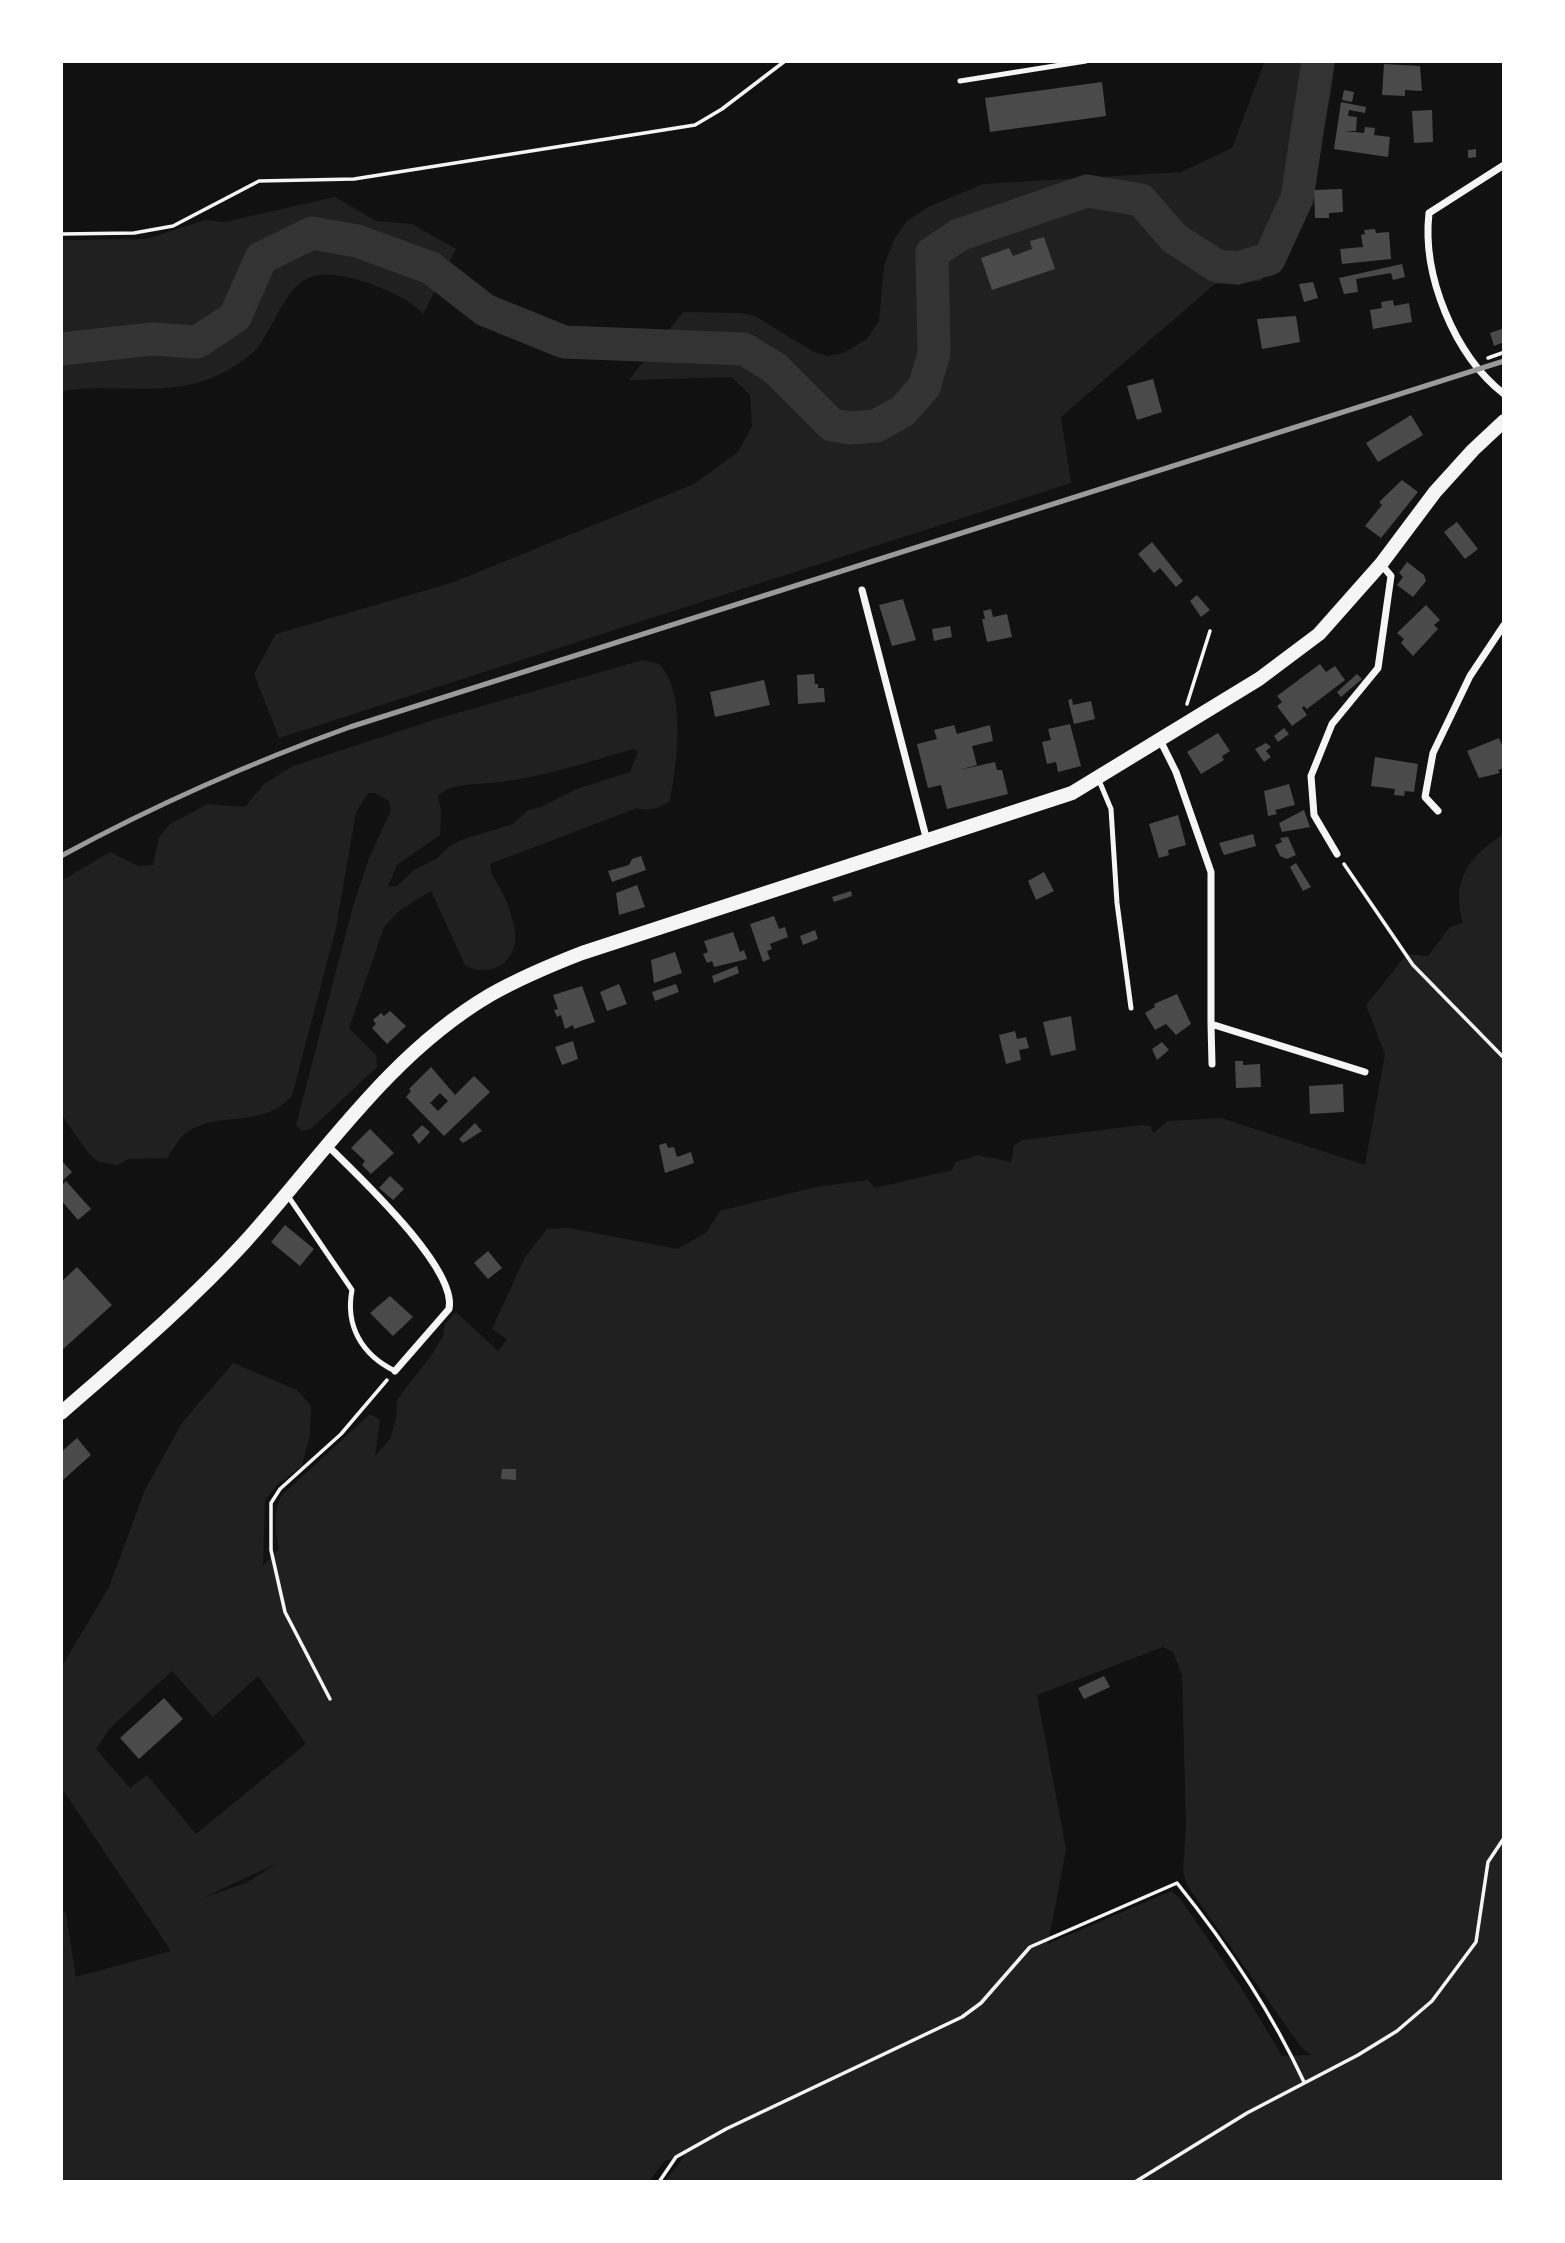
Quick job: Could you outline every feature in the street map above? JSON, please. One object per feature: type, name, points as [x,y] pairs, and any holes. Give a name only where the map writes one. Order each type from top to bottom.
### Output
[{"type":"main road","points":[[61,1413],[218,1271],[326,1144],[419,1048],[468,1010],[514,982],[582,953],[1036,807],[1072,793],[1189,723],[1305,646],[1339,615],[1435,492],[1504,421]]},
{"type":"street","points":[[1504,165],[1429,212],[1426,238],[1434,280],[1461,344],[1504,394]]},
{"type":"street","points":[[1337,854],[1314,815],[1311,776],[1332,724],[1378,668],[1391,576],[1381,564]]},
{"type":"street","points":[[862,590],[927,842]]},
{"type":"street","points":[[1438,811],[1425,797],[1433,752],[1470,676],[1504,625]]},
{"type":"street","points":[[1160,740],[1176,772],[1211,872],[1212,1064]]},
{"type":"street","points":[[1211,1024],[1365,1072]]},
{"type":"street","points":[[326,1144],[398,1214],[436,1269],[451,1300],[449,1309],[395,1371]]},
{"type":"lane","points":[[960,81],[1086,61]]},
{"type":"lane","points":[[1098,778],[1111,809],[1117,903],[1131,1008]]},
{"type":"lane","points":[[286,1194],[352,1290],[349,1307],[353,1328],[367,1353],[395,1371]]},
{"type":"path","points":[[61,234],[134,233],[173,226],[259,181],[354,179],[695,125],[722,109],[785,61]]},
{"type":"path","points":[[1476,362],[1502,354]]},
{"type":"path","points":[[1189,723],[1185,710],[1210,631]]},
{"type":"path","points":[[1337,854],[1413,965],[1504,1058]]},
{"type":"path","points":[[330,1699],[285,1612],[271,1550],[271,1503],[280,1489],[341,1434],[395,1371]]},
{"type":"path","points":[[1135,2182],[1304,2082],[1357,2056],[1397,2031],[1432,2001],[1458,1970],[1476,1942],[1488,1862],[1504,1838]]},
{"type":"path","points":[[659,2182],[676,2157],[726,2129],[962,2017],[981,2003],[1030,1947],[1177,1883],[1205,1918],[1263,2006],[1304,2082]]},
{"type":"shaded area","points":[[1265,61],[1335,61],[1326,118],[1318,147],[1287,229],[1261,281],[1215,284],[1061,417],[1071,483],[279,738],[254,674],[276,634],[454,582],[694,484],[738,452],[752,426],[750,395],[732,377],[629,380],[683,312],[740,313],[755,316],[814,352],[827,356],[843,353],[867,339],[879,321],[884,266],[894,240],[906,222],[928,207],[983,184],[1181,172],[1232,148]]},
{"type":"shaded area","points":[[335,197],[376,221],[412,224],[456,249],[423,314],[405,300],[368,283],[343,276],[310,277],[289,295],[257,349],[237,364],[209,379],[154,389],[98,388],[61,391],[61,240],[146,239],[205,220],[224,222]]},
{"type":"shaded area","points":[[643,660],[659,664],[668,676],[677,710],[677,749],[670,801],[654,809],[637,808],[490,864],[493,876],[507,902],[515,931],[513,951],[508,959],[493,969],[475,969],[465,965],[431,891],[400,910],[384,927],[349,1028],[376,1055],[377,1067],[312,1128],[302,1131],[296,1125],[353,906],[369,858],[391,810],[388,800],[375,793],[368,793],[356,812],[336,928],[292,1096],[281,1106],[268,1112],[200,1125],[184,1134],[167,1158],[129,1159],[118,1165],[99,1162],[89,1154],[61,1114],[61,881],[110,852],[138,866],[153,865],[159,837],[170,824],[208,804],[245,807],[264,784],[293,766],[440,718]],"holes":[[[634,749],[638,752],[630,772],[577,789],[541,807],[528,810],[513,824],[464,839],[450,846],[436,859],[414,870],[396,887],[388,886],[397,865],[440,835],[441,811],[438,796],[443,792],[462,785],[508,781],[544,774]]]},
{"type":"shaded area","points":[[1504,834],[1504,2182],[664,2182],[685,2156],[664,2161],[649,2182],[61,2182],[61,1914],[66,1913],[76,1977],[171,1951],[61,1787],[61,1668],[109,1587],[145,1490],[182,1423],[233,1363],[297,1390],[311,1406],[310,1434],[302,1466],[278,1484],[265,1500],[263,1566],[279,1549],[276,1522],[281,1496],[370,1414],[380,1420],[375,1456],[390,1439],[396,1419],[397,1400],[432,1354],[443,1336],[445,1324],[456,1312],[498,1351],[507,1339],[492,1329],[525,1257],[547,1229],[569,1228],[677,1249],[706,1233],[720,1211],[816,1187],[868,1180],[875,1188],[952,1170],[956,1162],[978,1155],[1011,1162],[1014,1145],[1023,1140],[1142,1125],[1150,1126],[1153,1133],[1168,1121],[1221,1118],[1365,1165],[1385,1054],[1366,1005],[1407,954],[1428,956],[1450,927],[1463,923],[1459,894],[1461,882],[1472,861]],"holes":[[[1163,1647],[1173,1652],[1182,1675],[1186,1825],[1183,1872],[1187,1885],[1301,2047],[1311,2055],[1282,2056],[1239,1984],[1179,1897],[1171,1891],[1048,1944],[1066,1849],[1037,1695]],[[172,1671],[213,1717],[258,1676],[306,1744],[196,1834],[147,1775],[130,1788],[96,1749],[110,1728]],[[276,1864],[246,1883],[202,1898]]]},
{"type":"building","points":[[1384,64],[1420,66],[1422,91],[1405,90],[1405,96],[1382,95]]},
{"type":"building","points":[[1102,82],[1106,116],[990,132],[985,98]]},
{"type":"building","points":[[1344,90],[1354,92],[1352,102],[1342,100]]},
{"type":"building","points":[[1341,102],[1366,107],[1365,113],[1349,110],[1348,116],[1357,117],[1356,131],[1344,131],[1364,133],[1365,127],[1375,128],[1374,135],[1390,137],[1388,157],[1334,149]]},
{"type":"building","points":[[1432,110],[1433,142],[1414,143],[1412,111]]},
{"type":"building","points":[[1476,149],[1476,157],[1468,158],[1468,150]]},
{"type":"building","points":[[1342,189],[1343,212],[1329,213],[1329,218],[1315,218],[1314,190]]},
{"type":"building","points":[[1375,229],[1376,233],[1389,232],[1391,259],[1342,264],[1340,249],[1363,247],[1361,235],[1365,234],[1364,230]]},
{"type":"building","points":[[1044,237],[1055,269],[992,290],[981,258],[1009,248],[1013,256],[1032,249],[1030,241]]},
{"type":"building","points":[[1402,264],[1405,277],[1393,280],[1391,273],[1356,279],[1358,292],[1344,294],[1339,278]]},
{"type":"building","points":[[1313,282],[1318,298],[1304,302],[1299,284]]},
{"type":"building","points":[[1393,300],[1394,306],[1409,303],[1412,322],[1373,329],[1370,310],[1382,308],[1381,302]]},
{"type":"building","points":[[1296,316],[1300,342],[1262,349],[1257,319]]},
{"type":"building","points":[[1504,328],[1504,342],[1494,346],[1490,333]]},
{"type":"building","points":[[1153,379],[1162,412],[1137,420],[1127,386]]},
{"type":"building","points":[[1411,415],[1423,435],[1378,462],[1366,443]]},
{"type":"building","points":[[1402,480],[1418,492],[1381,538],[1365,526],[1382,505],[1379,502]]},
{"type":"building","points":[[1457,522],[1478,549],[1465,559],[1444,532]]},
{"type":"building","points":[[1152,542],[1183,581],[1176,587],[1160,568],[1154,573],[1138,554]]},
{"type":"building","points":[[1407,562],[1424,575],[1426,581],[1413,597],[1397,585],[1403,577],[1399,573]]},
{"type":"building","points":[[1197,595],[1210,610],[1201,617],[1190,601]]},
{"type":"building","points":[[903,599],[916,640],[892,646],[879,605]]},
{"type":"building","points":[[1426,605],[1440,620],[1434,625],[1438,629],[1413,656],[1401,643],[1404,639],[1397,633]]},
{"type":"building","points":[[991,609],[993,617],[1007,614],[1012,637],[987,642],[982,619],[985,619],[983,611]]},
{"type":"building","points":[[950,626],[952,637],[934,641],[932,629]]},
{"type":"building","points":[[1320,664],[1326,672],[1335,666],[1345,680],[1307,709],[1304,706],[1302,708],[1307,715],[1292,726],[1277,706],[1282,702],[1277,696]]},
{"type":"building","points":[[814,674],[815,684],[818,684],[818,688],[824,688],[825,702],[798,704],[797,675]]},
{"type":"building","points":[[1357,674],[1362,679],[1341,697],[1337,692]]},
{"type":"building","points":[[764,680],[770,705],[715,717],[710,692]]},
{"type":"building","points":[[1072,699],[1073,705],[1091,701],[1095,719],[1074,724],[1068,700]]},
{"type":"building","points":[[1070,724],[1081,766],[1058,772],[1056,762],[1047,764],[1042,742],[1051,740],[1048,729]]},
{"type":"building","points":[[954,725],[957,734],[990,725],[993,741],[972,746],[977,765],[959,770],[995,762],[997,770],[1002,770],[1008,794],[947,809],[941,785],[928,788],[917,744],[937,739],[934,730]]},
{"type":"building","points":[[1284,728],[1289,734],[1278,742],[1274,736]]},
{"type":"building","points":[[1218,733],[1230,751],[1222,756],[1224,760],[1201,774],[1187,752]]},
{"type":"building","points":[[1499,738],[1504,750],[1504,768],[1498,770],[1500,773],[1479,778],[1467,751]]},
{"type":"building","points":[[1266,743],[1271,747],[1266,751],[1271,757],[1264,762],[1255,749]]},
{"type":"building","points":[[1375,757],[1418,764],[1414,792],[1405,791],[1404,796],[1394,795],[1395,789],[1371,786]]},
{"type":"building","points":[[1289,784],[1295,805],[1275,810],[1277,814],[1268,816],[1264,791]]},
{"type":"building","points":[[1304,810],[1310,827],[1282,832],[1279,823]]},
{"type":"building","points":[[1178,815],[1186,845],[1168,850],[1169,855],[1159,858],[1149,824]]},
{"type":"building","points":[[1253,834],[1256,846],[1224,855],[1219,843]]},
{"type":"building","points":[[1288,837],[1296,855],[1287,859],[1280,856],[1275,845],[1282,842],[1280,838]]},
{"type":"building","points":[[641,856],[646,870],[612,882],[608,871],[629,865],[632,859]]},
{"type":"building","points":[[1296,863],[1311,887],[1303,891],[1290,867]]},
{"type":"building","points":[[1044,872],[1054,891],[1036,900],[1028,881]]},
{"type":"building","points":[[637,885],[645,907],[619,915],[616,893]]},
{"type":"building","points":[[851,891],[852,896],[834,902],[832,897]]},
{"type":"building","points":[[774,916],[779,929],[785,927],[788,937],[770,944],[772,949],[767,951],[770,959],[763,962],[750,924]]},
{"type":"building","points":[[815,930],[818,939],[803,945],[800,936]]},
{"type":"building","points":[[733,932],[740,952],[744,950],[747,959],[714,967],[712,961],[707,963],[703,954],[708,952],[704,941]]},
{"type":"building","points":[[675,952],[682,973],[654,983],[651,960]]},
{"type":"building","points":[[737,966],[739,973],[714,983],[712,976]]},
{"type":"building","points":[[619,984],[627,1004],[607,1011],[600,992]]},
{"type":"building","points":[[676,984],[679,992],[655,1001],[652,992]]},
{"type":"building","points":[[582,986],[595,1022],[565,1029],[561,1015],[557,1017],[554,1010],[558,1009],[553,995]]},
{"type":"building","points":[[1177,994],[1191,1024],[1176,1035],[1166,1024],[1155,1030],[1145,1013],[1155,1007],[1154,1004]]},
{"type":"building","points":[[390,1011],[406,1026],[387,1044],[372,1028],[376,1024],[373,1020],[381,1013],[384,1016]]},
{"type":"building","points":[[1071,1016],[1076,1050],[1051,1056],[1043,1022]]},
{"type":"building","points":[[1015,1031],[1017,1039],[1026,1037],[1029,1048],[1019,1050],[1021,1060],[1006,1064],[999,1035]]},
{"type":"building","points":[[573,1041],[578,1059],[562,1065],[555,1047]]},
{"type":"building","points":[[1162,1042],[1169,1050],[1157,1060],[1152,1049]]},
{"type":"building","points":[[1235,1061],[1243,1061],[1243,1065],[1260,1064],[1261,1087],[1236,1088]]},
{"type":"building","points":[[431,1067],[455,1095],[474,1076],[490,1092],[444,1136],[406,1097],[411,1091],[409,1089]],"holes":[[[440,1093],[448,1101],[438,1111],[430,1103]]]},
{"type":"building","points":[[1343,1084],[1344,1112],[1310,1114],[1309,1086]]},
{"type":"building","points":[[475,1123],[482,1131],[463,1143],[459,1139]]},
{"type":"building","points":[[422,1125],[430,1132],[419,1144],[412,1135]]},
{"type":"building","points":[[370,1129],[394,1153],[371,1174],[362,1165],[365,1161],[351,1148]]},
{"type":"building","points":[[666,1143],[668,1148],[674,1147],[677,1157],[691,1152],[694,1163],[665,1173],[659,1145]]},
{"type":"building","points":[[61,1160],[72,1172],[61,1182]]},
{"type":"building","points":[[390,1176],[404,1189],[393,1200],[379,1188]]},
{"type":"building","points":[[66,1181],[91,1209],[78,1220],[61,1200],[61,1186]]},
{"type":"building","points":[[285,1225],[314,1249],[300,1266],[271,1242]]},
{"type":"building","points":[[488,1251],[502,1268],[488,1279],[474,1263]]},
{"type":"building","points":[[77,1267],[112,1305],[61,1351],[61,1282]]},
{"type":"building","points":[[390,1296],[413,1317],[393,1336],[370,1313]]},
{"type":"building","points":[[77,1438],[91,1455],[63,1480],[61,1452]]},
{"type":"building","points":[[502,1469],[516,1469],[516,1480],[501,1479]]},
{"type":"building","points":[[1104,1676],[1110,1687],[1084,1699],[1078,1688]]},
{"type":"building","points":[[164,1698],[183,1719],[139,1759],[120,1738]]},
{"type":"waterway","points":[[61,349],[152,339],[197,342],[235,317],[261,258],[312,233],[357,241],[431,268],[485,310],[564,342],[744,349],[775,368],[832,425],[850,428],[876,426],[903,411],[924,387],[934,354],[932,253],[959,235],[1087,191],[1141,200],[1174,238],[1217,266],[1237,268],[1269,259],[1297,198],[1318,61]]},
{"type":"railway","points":[[61,856],[203,786],[350,727],[1504,361]]}]
